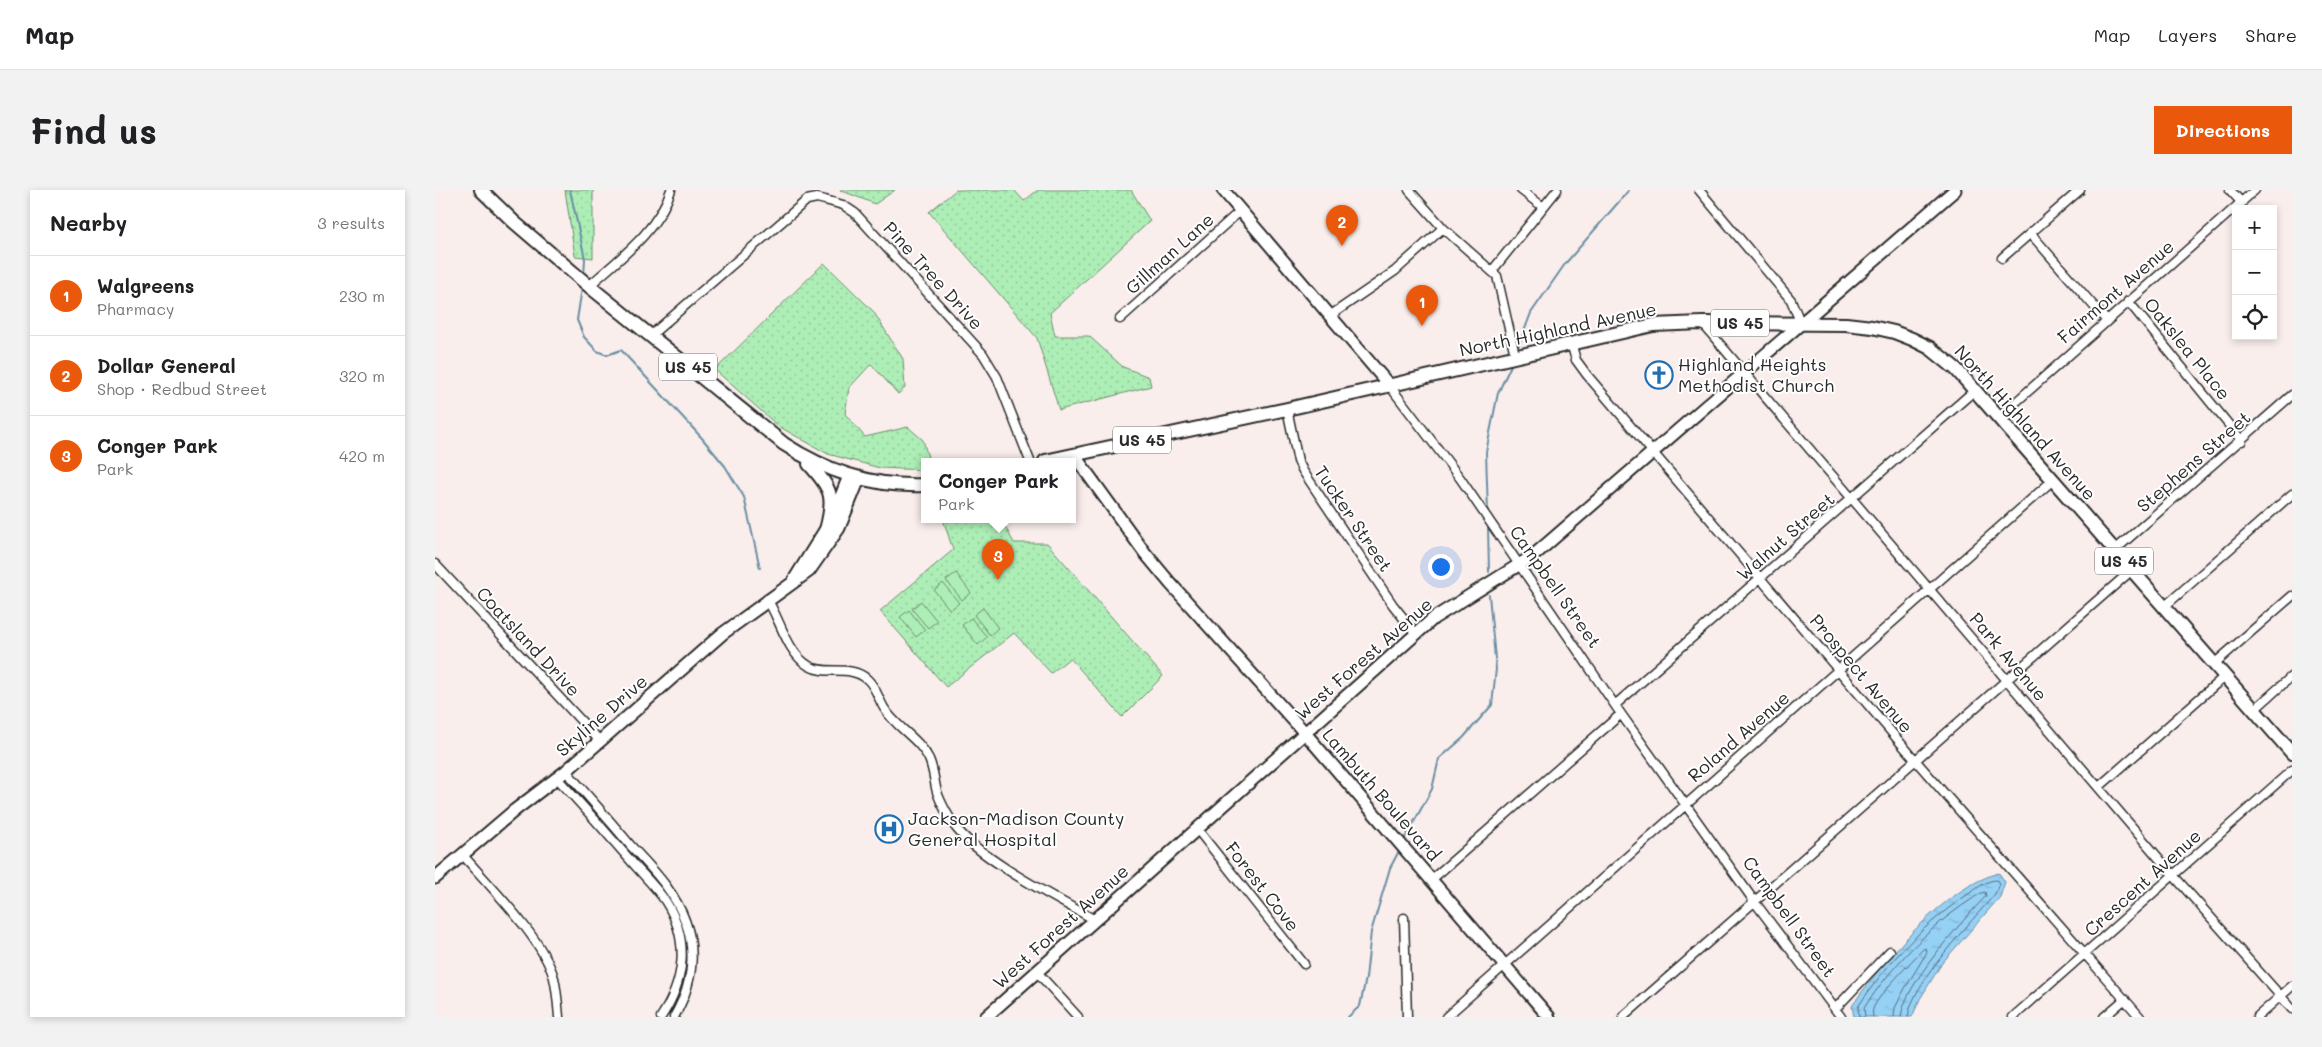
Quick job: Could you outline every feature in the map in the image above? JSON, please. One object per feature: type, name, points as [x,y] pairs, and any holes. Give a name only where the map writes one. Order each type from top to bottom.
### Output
[{"type":"main road","name":"US 45","points":[[481,190],[514,222],[589,286],[763,429],[802,456],[854,477],[897,485],[921,485]]},
{"type":"main road","name":"North Highland Avenue","points":[[1060,458],[1287,409],[1653,325],[1702,323],[1846,324],[1895,332],[1930,348],[1956,369],[2292,753]]},
{"type":"main road","points":[[802,456],[829,487],[832,510],[826,530]]},
{"type":"street","points":[[589,286],[649,230],[666,205],[671,190]]},
{"type":"street","name":"Campbell Street","points":[[1223,190],[1331,315],[1435,444],[1621,714],[1754,901],[1841,1017]]},
{"type":"street","points":[[1409,190],[1443,228],[1492,271],[1500,285],[1512,356]]},
{"type":"street","points":[[1521,190],[1543,207]]},
{"type":"street","points":[[1492,271],[1557,190]]},
{"type":"street","points":[[1699,190],[1791,300],[1801,324]]},
{"type":"street","name":"West Forest Avenue","points":[[986,1017],[1417,635],[1451,606],[1519,566],[1745,374],[1955,190]]},
{"type":"street","points":[[2002,258],[2080,190]]},
{"type":"street","points":[[2230,190],[2242,203]]},
{"type":"street","name":"Fairmont Avenue","points":[[1999,417],[2106,320],[2255,190]]},
{"type":"street","name":"Pine Tree Drive","points":[[650,336],[807,200],[817,198],[834,202],[855,213],[867,224],[983,354],[997,377],[1029,458]]},
{"type":"street","name":"Gillman Lane","points":[[1120,319],[1241,211]]},
{"type":"street","points":[[1331,315],[1395,271],[1443,228]]},
{"type":"street","points":[[2031,234],[2106,320]]},
{"type":"street","name":"Oakslea Place","points":[[2128,301],[2242,441]]},
{"type":"street","name":"Park Avenue","points":[[1702,323],[2175,876],[2292,1009]]},
{"type":"street","name":"Prospect Avenue","points":[[1571,343],[1576,360],[1587,375],[1916,761],[2140,1017]]},
{"type":"street","name":"Walnut Street","points":[[1615,705],[1975,390]]},
{"type":"street","name":"Stephens Street","points":[[2115,550],[2292,396]]},
{"type":"street","name":"Tucker Street","points":[[1287,409],[1298,461],[1303,471],[1393,605],[1417,635]]},
{"type":"street","name":"Lambuth Boulevard","points":[[1074,455],[1157,568],[1409,853],[1549,1017]]},
{"type":"street","name":"Skyline Drive","points":[[793,582],[802,564],[826,530],[854,477]]},
{"type":"street","name":"Skyline Drive","points":[[435,878],[515,810],[562,774],[722,634],[767,599],[809,571],[839,528],[854,477]]},
{"type":"street","name":"Roland Avenue","points":[[1446,1017],[2053,480]]},
{"type":"street","points":[[2164,607],[2292,494]]},
{"type":"street","name":"Coatsland Drive","points":[[435,564],[599,740]]},
{"type":"street","points":[[1623,1017],[2132,570]]},
{"type":"street","points":[[2214,664],[2292,596]]},
{"type":"street","points":[[767,599],[792,646],[808,666],[859,673],[873,686],[890,717],[924,751],[930,762],[936,789],[944,809],[955,827],[967,840],[992,858],[1095,920]]},
{"type":"street","points":[[2099,786],[2225,676]]},
{"type":"street","points":[[2254,710],[2292,676]]},
{"type":"street","points":[[1431,880],[1621,714]]},
{"type":"street","name":"Crescent Avenue","points":[[2013,1017],[2175,876],[2292,770]]},
{"type":"street","points":[[562,774],[659,893],[670,911],[680,941],[682,959],[676,990],[661,1017]]},
{"type":"street","points":[[562,774],[666,885],[685,919],[693,952],[692,974],[685,997],[674,1017]]},
{"type":"street","name":"Forest Cove","points":[[1197,829],[1304,964]]},
{"type":"street","points":[[462,854],[526,929],[544,956],[554,979],[559,1017]]},
{"type":"street","points":[[1404,918],[1407,1017]]},
{"type":"street","points":[[1835,1009],[1891,951]]},
{"type":"street","points":[[1037,972],[1078,1017]]},
{"type":"street","points":[[2257,1017],[2292,986]]},
{"type":"street","points":[[2104,1017],[2125,999]]},
{"type":"green space","points":[[565,190],[593,190],[593,258],[575,256]]},
{"type":"green space","points":[[840,190],[895,190],[875,204]]},
{"type":"green space","points":[[956,190],[1014,190],[1024,201],[1038,190],[1131,190],[1150,221],[1050,313],[1055,336],[1089,336],[1123,367],[1149,377],[1151,386],[1059,410],[1037,338],[929,212]]},
{"type":"green space","points":[[824,263],[873,311],[903,359],[905,388],[898,394],[871,364],[849,388],[845,414],[865,437],[908,427],[923,440],[928,458],[921,458],[921,470],[880,468],[828,454],[778,426],[715,370]]},
{"type":"green space","points":[[944,523],[1003,523],[1014,543],[1047,543],[1163,676],[1122,717],[1070,658],[1051,673],[1014,633],[946,687],[880,611],[953,550]]},
{"type":"green space","points":[[956,573],[971,593],[962,600],[946,580]]},
{"type":"green space","points":[[943,583],[959,603],[950,610],[934,590]]},
{"type":"green space","points":[[921,601],[937,621],[928,628],[912,609]]},
{"type":"green space","points":[[983,608],[998,628],[990,635],[974,615]]},
{"type":"green space","points":[[909,610],[925,630],[916,637],[900,617]]},
{"type":"green space","points":[[971,618],[987,637],[978,645],[962,625]]},
{"type":"water","points":[[1999,873],[2005,882],[2000,897],[1942,963],[1920,999],[1912,1017],[1854,1017],[1852,1006],[1880,968],[1917,928],[1958,893],[1979,881]]},
{"type":"waterway","points":[[570,190],[585,259],[584,276]]},
{"type":"waterway","points":[[1518,347],[1531,313],[1565,264],[1629,190]]},
{"type":"waterway","points":[[582,288],[577,320],[584,337],[597,351],[607,355],[621,350],[725,466],[744,497],[760,568]]},
{"type":"waterway","points":[[1488,513],[1486,452],[1498,393],[1512,363]]},
{"type":"waterway","points":[[1488,526],[1489,572]]},
{"type":"waterway","points":[[1403,842],[1432,789],[1439,759],[1463,738],[1492,705],[1496,669],[1489,595]]},
{"type":"waterway","points":[[1348,1017],[1360,1006],[1366,978],[1371,932],[1390,868],[1399,851]]},
{"type":"place","name":"Dollar General","points":[[1342,246]]},
{"type":"place","name":"Walgreens","points":[[1422,326]]},
{"type":"place","name":"Highland Heights Methodist Church","points":[[1659,375]]},
{"type":"place","name":"Conger Park","points":[[998,580]]},
{"type":"place","name":"Jackson-Madison County General Hospital","points":[[889,829]]}]
